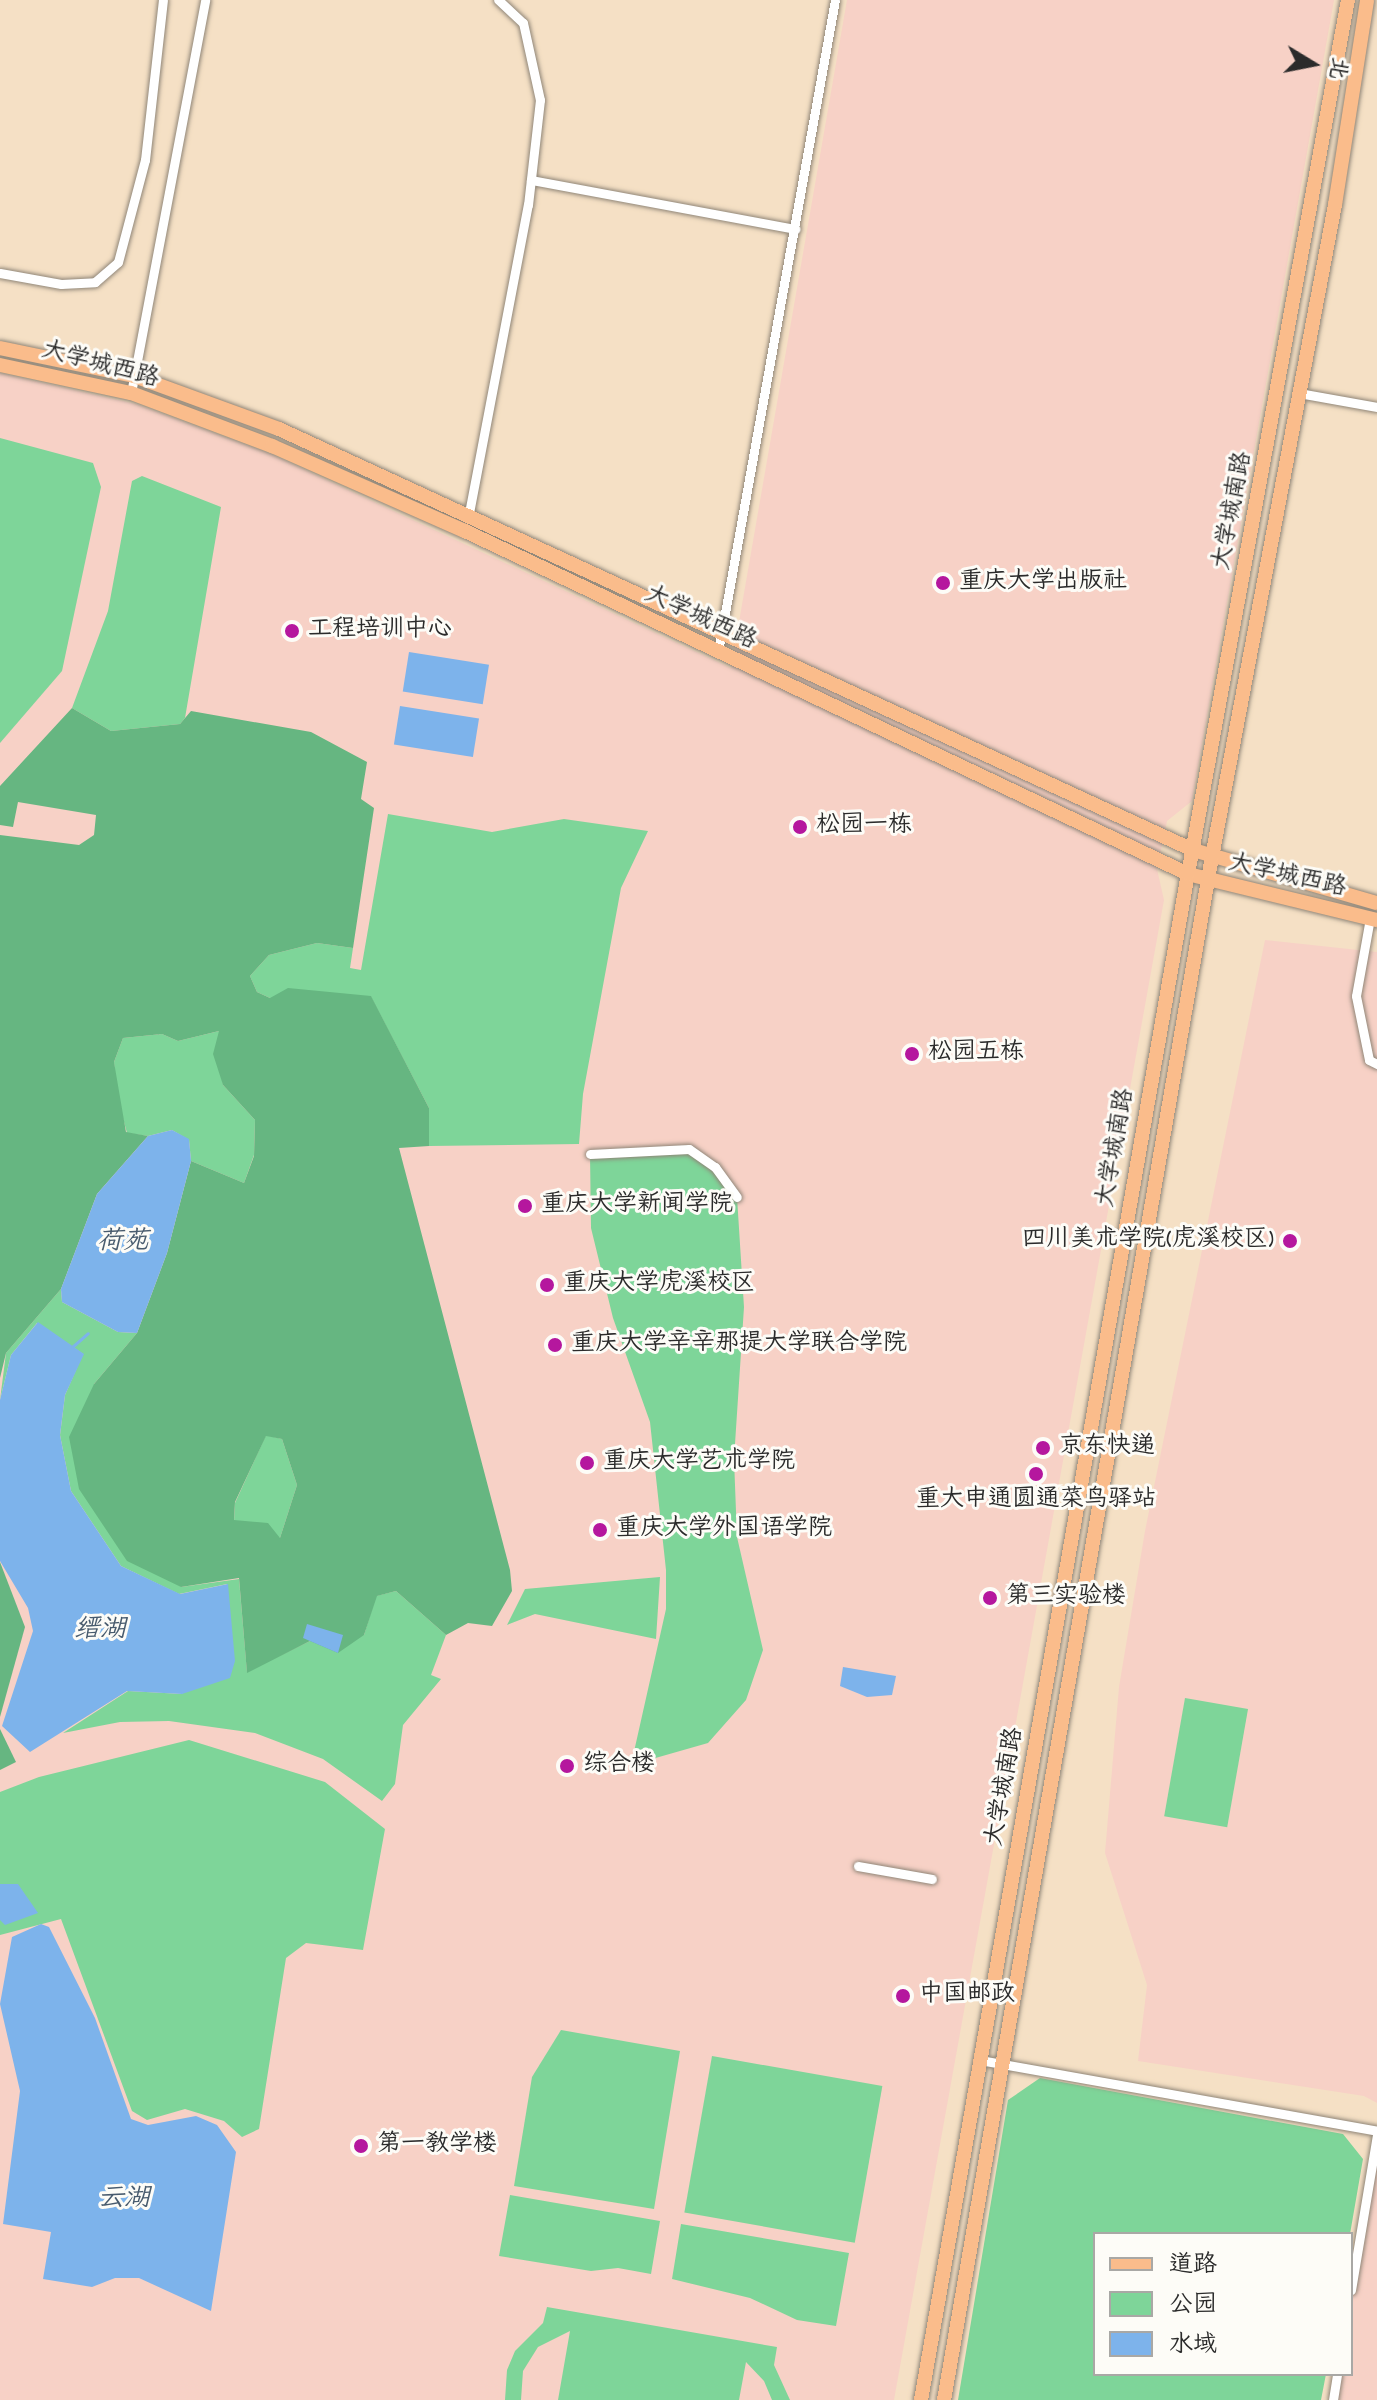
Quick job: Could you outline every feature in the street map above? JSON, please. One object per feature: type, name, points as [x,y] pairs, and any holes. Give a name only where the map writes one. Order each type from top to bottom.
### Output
[{"type":"main road","name":"大学城南路","points":[[921,2400],[1188,874],[1348,0]]},
{"type":"main road","name":"大学城南路","points":[[944,2400],[1212,857],[1299,393],[1367,0]]},
{"type":"main road","name":"大学城西路","points":[[0,348],[134,376],[279,429],[469,513],[1193,850],[1377,903]]},
{"type":"main road","name":"大学城西路","points":[[0,365],[131,393],[272,446],[1188,874],[1209,882],[1374,919]]},
{"type":"street","points":[[0,273],[61,284],[95,282],[118,262],[145,160],[163,0]]},
{"type":"street","points":[[131,393],[205,0]]},
{"type":"street","points":[[469,513],[531,180],[540,100],[523,23],[498,0]]},
{"type":"street","points":[[718,652],[835,0]]},
{"type":"street","points":[[531,180],[796,229]]},
{"type":"street","points":[[1299,393],[1377,407]]},
{"type":"street","points":[[1374,919],[1356,996],[1369,1060],[1377,1064]]},
{"type":"street","points":[[590,1154],[689,1149],[715,1167],[737,1197]]},
{"type":"street","points":[[858,1866],[932,1879]]},
{"type":"street","points":[[980,2060],[1002,2060],[1377,2133],[1353,2278]]},
{"type":"street","points":[[1333,2400],[1337,2376]]},
{"type":"shaded area","name":"重庆大学虎溪校区","points":[[847,0],[1334,0],[1192,801],[1167,821],[1157,869],[1164,900],[894,2400],[0,2400],[0,373],[136,404],[271,454],[731,668]]},
{"type":"shaded area","name":"四川美术学院(虎溪校区)","points":[[1265,940],[1377,952],[1377,2103],[1364,2096],[1138,2061],[1147,1985],[1105,1853],[1119,1687],[1145,1531]]},
{"type":"shaded area","points":[[1377,2135],[1377,2400],[1332,2400],[1336,2376],[1353,2376],[1353,2276]]},
{"type":"green space","points":[[0,438],[93,463],[101,487],[62,671],[0,743]]},
{"type":"green space","points":[[142,476],[221,507],[185,718],[180,724],[111,731],[72,708],[108,611],[132,481]]},
{"type":"green space","points":[[72,708],[111,731],[180,724],[191,711],[311,732],[367,762],[361,799],[374,808],[353,948],[317,943],[269,955],[250,976],[257,992],[270,998],[288,988],[371,996],[429,1108],[429,1146],[399,1148],[510,1570],[512,1591],[492,1626],[468,1623],[446,1635],[396,1591],[377,1596],[364,1635],[338,1653],[310,1641],[247,1673],[239,1578],[181,1587],[127,1561],[79,1489],[69,1437],[94,1384],[137,1333],[167,1253],[191,1161],[244,1183],[254,1156],[255,1120],[223,1085],[213,1054],[219,1031],[178,1041],[162,1034],[123,1038],[114,1062],[126,1132],[148,1136],[97,1194],[61,1289],[6,1353],[0,1378],[0,835],[79,845],[94,835],[96,815],[18,802],[13,827],[0,825],[0,786]],"holes":[[[266,1436],[282,1439],[297,1485],[280,1538],[268,1523],[234,1520],[235,1502]]]},
{"type":"green space","points":[[388,814],[492,832],[564,819],[648,831],[621,888],[583,1094],[579,1144],[429,1146],[429,1108],[371,997],[270,998],[257,992],[250,976],[269,955],[317,943],[353,948],[350,968],[361,970]]},
{"type":"green space","points":[[219,1031],[223,1085],[255,1120],[254,1155],[244,1183],[191,1161],[189,1140],[172,1130],[148,1136],[127,1133],[117,1096],[114,1062],[123,1038],[162,1034],[178,1041]]},
{"type":"green space","points":[[689,1149],[715,1167],[737,1197],[744,1307],[734,1459],[737,1537],[763,1650],[746,1700],[708,1743],[631,1765],[666,1609],[666,1570],[650,1422],[613,1318],[591,1228],[590,1154]]},
{"type":"green space","points":[[61,1289],[62,1302],[118,1332],[137,1333],[94,1384],[181,1587],[239,1579],[247,1672],[310,1641],[364,1635],[376,1596],[396,1591],[446,1635],[431,1675],[441,1679],[403,1725],[395,1784],[382,1801],[323,1759],[255,1733],[169,1721],[120,1722],[63,1733],[128,1691],[182,1694],[227,1584],[179,1594],[121,1566],[71,1491],[60,1435],[65,1395],[83,1354],[37,1323],[11,1355],[0,1400],[6,1353]]},
{"type":"green space","points":[[266,1435],[282,1439],[297,1485],[280,1538],[234,1521],[235,1503]]},
{"type":"green space","points":[[0,1562],[25,1627],[0,1717]]},
{"type":"green space","points":[[660,1577],[656,1639],[535,1614],[507,1625],[525,1589]]},
{"type":"green space","points":[[1185,1698],[1248,1709],[1227,1827],[1164,1816]]},
{"type":"green space","points":[[0,1729],[16,1762],[0,1770]]},
{"type":"green space","points":[[189,1740],[325,1782],[385,1829],[363,1950],[306,1943],[286,1958],[259,2129],[242,2137],[224,2121],[185,2109],[147,2120],[132,2111],[61,1919],[0,1935],[0,1792],[39,1777]]},
{"type":"green space","points":[[561,2030],[680,2051],[654,2209],[514,2186],[532,2077]]},
{"type":"green space","points":[[712,2056],[882,2086],[855,2243],[684,2213]]},
{"type":"green space","points":[[1040,2078],[1343,2134],[1363,2159],[1350,2232],[1093,2232],[1093,2376],[1326,2376],[1321,2400],[958,2400],[1008,2100]]},
{"type":"green space","points":[[510,2195],[660,2221],[651,2274],[618,2268],[591,2271],[499,2256]]},
{"type":"green space","points":[[681,2224],[849,2253],[836,2326],[797,2320],[750,2298],[672,2279]]},
{"type":"green space","points":[[547,2307],[777,2347],[774,2365],[790,2400],[772,2400],[764,2381],[746,2362],[739,2400],[558,2400],[570,2331],[538,2347],[523,2371],[521,2400],[505,2400],[507,2370],[515,2351],[543,2323]]},
{"type":"water","points":[[409,652],[489,665],[483,704],[403,692]]},
{"type":"water","points":[[400,706],[479,719],[473,757],[394,745]]},
{"type":"water","name":"荷苑","points":[[172,1130],[189,1139],[191,1161],[167,1253],[137,1333],[118,1332],[62,1302],[61,1289],[97,1194],[148,1136]]},
{"type":"water","name":"缙湖","points":[[38,1322],[84,1354],[65,1395],[60,1435],[71,1491],[121,1566],[180,1594],[228,1584],[235,1661],[230,1678],[182,1694],[127,1691],[30,1752],[2,1726],[33,1631],[28,1608],[0,1561],[0,1400],[11,1355]]},
{"type":"water","points":[[307,1624],[343,1635],[338,1653],[303,1638]]},
{"type":"water","points":[[843,1667],[896,1676],[892,1695],[867,1697],[840,1686]]},
{"type":"water","points":[[0,1884],[18,1884],[38,1913],[5,1925],[0,1920]]},
{"type":"water","name":"云湖","points":[[41,1924],[49,1927],[95,2018],[131,2119],[148,2125],[196,2116],[217,2125],[236,2152],[211,2311],[139,2278],[115,2278],[92,2287],[43,2279],[51,2232],[3,2224],[20,2091],[0,2004],[12,1937]]},
{"type":"waterway","points":[[72,1347],[88,1333]]},
{"type":"place","name":"重庆大学出版社","points":[[943,583]]},
{"type":"place","name":"工程培训中心","points":[[292,631]]},
{"type":"place","name":"松园一栋","points":[[800,827]]},
{"type":"place","name":"松园五栋","points":[[912,1054]]},
{"type":"place","name":"重庆大学新闻学院","points":[[525,1206]]},
{"type":"place","name":"四川美术学院(虎溪校区)","points":[[1290,1241]]},
{"type":"place","name":"重庆大学虎溪校区","points":[[547,1285]]},
{"type":"place","name":"重庆大学辛辛那提大学联合学院","points":[[555,1345]]},
{"type":"place","name":"京东快递","points":[[1043,1448]]},
{"type":"place","name":"重庆大学艺术学院","points":[[587,1463]]},
{"type":"place","name":"重大申通圆通菜鸟驿站","points":[[1036,1474]]},
{"type":"place","name":"重庆大学外国语学院","points":[[600,1530]]},
{"type":"place","name":"第三实验楼","points":[[990,1598]]},
{"type":"place","name":"综合楼","points":[[567,1766]]},
{"type":"place","name":"中国邮政","points":[[903,1996]]},
{"type":"place","name":"第一教学楼","points":[[361,2146]]}]
